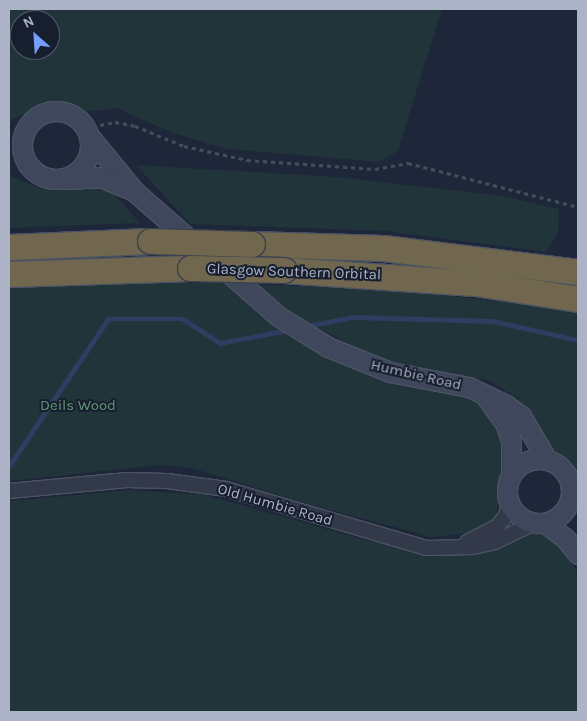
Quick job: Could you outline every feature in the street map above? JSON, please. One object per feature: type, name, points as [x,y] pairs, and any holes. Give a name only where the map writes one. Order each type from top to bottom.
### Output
[{"type":"highway","name":"Glasgow Southern Orbital","points":[[9,247],[150,241],[383,248],[578,272]]},
{"type":"highway","name":"Glasgow Southern Orbital","points":[[9,274],[190,268],[284,270],[475,283],[578,299]]},
{"type":"street","points":[[9,129],[29,123],[38,115],[63,111],[76,117],[88,133],[86,162],[78,171],[62,179],[43,177],[9,151]]},
{"type":"street","points":[[27,165],[21,144],[29,123]]},
{"type":"street","name":"Humbie Road","points":[[88,133],[134,192],[300,332],[356,360],[390,372],[452,382],[484,395],[521,416],[547,460],[563,470],[568,477],[571,486],[569,505],[578,542]]},
{"type":"street","name":"Humbie Road","points":[[62,179],[100,177],[134,192]]},
{"type":"street","points":[[484,395],[506,425],[511,440],[512,474],[506,493],[509,503],[519,517],[539,523],[565,538],[578,554]]},
{"type":"street","points":[[512,474],[527,461],[547,460]]},
{"type":"street","name":"Old Humbie Road","points":[[9,491],[126,480],[167,481],[226,489],[379,536],[426,548],[449,548]]},
{"type":"street","points":[[449,548],[498,526],[506,515],[509,503]]},
{"type":"street","points":[[449,548],[495,542],[563,513],[569,505]]},
{"type":"path","points":[[88,133],[115,122],[135,126],[184,146],[247,160],[375,169],[408,163],[578,207]]},
{"type":"green space","points":[[9,9],[442,9],[398,151],[379,162],[227,149],[173,133],[116,108],[87,112],[73,104],[53,102],[9,121]]},
{"type":"green space","points":[[136,165],[339,177],[503,196],[559,209],[558,233],[546,252],[384,231],[190,224]]},
{"type":"green space","points":[[9,175],[41,189],[87,187],[113,193],[140,223],[9,228]]},
{"type":"green space","points":[[169,251],[175,258],[9,263],[9,257]]},
{"type":"green space","name":"Deils Wood","points":[[32,282],[229,283],[269,322],[366,372],[473,397],[493,416],[501,432],[505,454],[496,519],[469,533],[431,537],[301,502],[192,468],[161,465],[9,481],[9,285]]},
{"type":"green space","points":[[254,285],[363,287],[578,309],[578,489],[576,475],[568,462],[552,450],[531,415],[518,399],[490,381],[392,362],[366,353],[296,316]]},
{"type":"green space","points":[[130,490],[206,495],[369,541],[447,555],[496,548],[541,530],[558,541],[578,573],[578,712],[9,712],[9,501]]},
{"type":"waterway","points":[[306,326],[353,317],[493,321],[578,340]]},
{"type":"waterway","points":[[9,466],[108,319],[183,319],[220,343],[288,330]]}]
